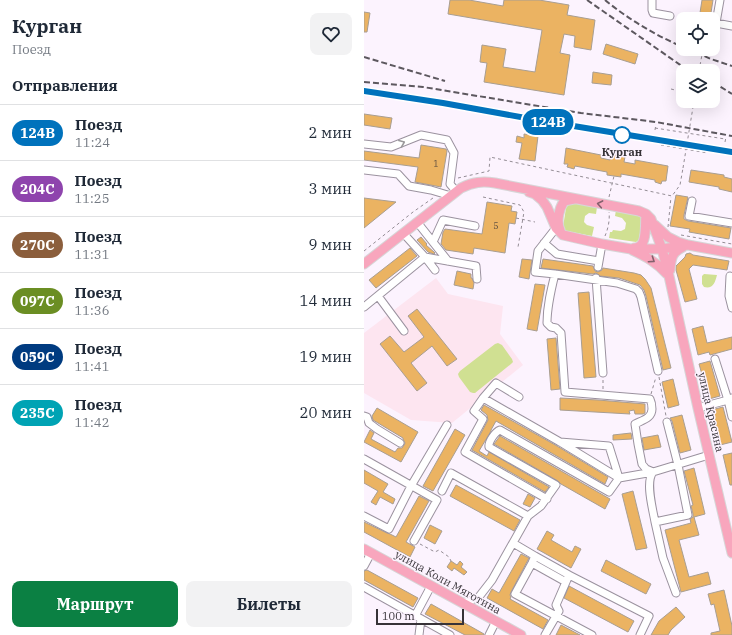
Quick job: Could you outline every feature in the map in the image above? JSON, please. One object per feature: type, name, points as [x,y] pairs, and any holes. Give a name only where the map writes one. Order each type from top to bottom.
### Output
[{"type":"main road","points":[[364,264],[461,188],[479,182],[495,183],[608,205],[645,215],[668,238],[688,244],[732,249]]},
{"type":"main road","points":[[522,188],[542,200],[547,207],[556,228],[563,235],[631,249],[662,248],[688,244]]},
{"type":"main road","points":[[563,235],[558,226],[560,206],[564,201],[574,199]]},
{"type":"main road","points":[[645,215],[662,248]]},
{"type":"main road","points":[[631,249],[639,246],[643,242],[645,215]]},
{"type":"main road","points":[[669,276],[671,258],[674,252],[688,244]]},
{"type":"main road","name":"улица Красина","points":[[662,248],[731,548]]},
{"type":"main road","points":[[631,249],[649,258],[660,266],[669,276]]},
{"type":"main road","name":"улица Коли Мяготина","points":[[368,551],[522,635]]},
{"type":"lane","points":[[652,0],[653,13],[670,16]]},
{"type":"lane","points":[[720,0],[716,23],[732,26]]},
{"type":"lane","points":[[364,144],[392,147],[421,135],[447,140],[454,153],[450,184],[453,194],[440,193],[408,186],[398,174],[364,170]]},
{"type":"lane","points":[[692,201],[689,216],[732,223]]},
{"type":"lane","points":[[433,242],[443,220],[475,226]]},
{"type":"lane","points":[[416,222],[448,261]]},
{"type":"lane","points":[[556,228],[538,251],[535,272],[596,279],[636,288],[641,297],[658,371]]},
{"type":"lane","points":[[404,233],[435,270]]},
{"type":"lane","points":[[544,243],[557,254],[599,264],[602,244]]},
{"type":"lane","points":[[364,307],[425,258],[476,266],[477,279]]},
{"type":"lane","points":[[555,274],[549,298],[547,323],[561,333],[565,392],[650,399],[652,403],[652,414],[635,424],[642,464],[653,472]]},
{"type":"lane","points":[[732,278],[730,276],[729,296],[732,308]]},
{"type":"lane","points":[[596,279],[603,373]]},
{"type":"lane","points":[[378,296],[404,330]]},
{"type":"lane","points":[[716,359],[730,399],[732,417]]},
{"type":"lane","points":[[519,397],[496,383],[474,411],[484,419],[465,452],[547,499]]},
{"type":"lane","points":[[483,398],[619,478],[653,472],[709,455]]},
{"type":"lane","points":[[698,408],[730,399]]},
{"type":"lane","points":[[364,416],[367,417],[369,423],[400,443]]},
{"type":"lane","points":[[655,522],[688,515],[678,465],[667,422]]},
{"type":"lane","points":[[364,516],[389,529],[411,486],[447,425]]},
{"type":"lane","points":[[484,452],[496,431],[500,430],[609,492],[619,478]]},
{"type":"lane","points":[[560,442],[609,446],[619,478]]},
{"type":"lane","points":[[462,603],[478,598],[492,580],[528,516],[541,506],[556,485],[489,447],[489,444]]},
{"type":"lane","points":[[364,459],[437,500],[414,541]]},
{"type":"lane","points":[[653,472],[649,485],[655,522],[663,558],[676,594]]},
{"type":"lane","points":[[442,491],[452,473],[528,516]]},
{"type":"lane","points":[[513,543],[569,575],[649,616],[640,635]]},
{"type":"lane","points":[[364,566],[368,551]]},
{"type":"lane","points":[[535,556],[515,594],[592,635]]},
{"type":"lane","points":[[532,563],[566,582]]},
{"type":"lane","points":[[545,635],[559,611],[556,605],[569,575]]},
{"type":"lane","points":[[419,635],[418,617],[431,586]]},
{"type":"lane","points":[[364,587],[450,635]]},
{"type":"lane","points":[[489,635],[496,621]]},
{"type":"path","points":[[671,89],[676,90]]},
{"type":"path","points":[[671,229],[668,226],[672,196],[680,185],[693,108]]},
{"type":"path","points":[[655,130],[656,124]]},
{"type":"path","points":[[655,128],[726,139]]},
{"type":"path","points":[[725,142],[726,137]]},
{"type":"path","points":[[662,145],[708,153]]},
{"type":"path","points":[[451,179],[489,171],[490,157],[672,196]]},
{"type":"path","points":[[602,244],[608,230],[610,217],[608,205],[614,176]]},
{"type":"path","points":[[364,251],[440,193]]},
{"type":"path","points":[[484,197],[520,205],[524,212],[518,247]]},
{"type":"path","points":[[516,218],[535,222]]},
{"type":"path","points":[[680,234],[732,249]]},
{"type":"path","points":[[650,399],[658,371]]},
{"type":"path","points":[[658,371],[667,422]]},
{"type":"path","points":[[603,373],[603,396]]},
{"type":"path","points":[[414,541],[435,552],[439,550],[450,557],[451,561]]},
{"type":"shaded area","points":[[436,278],[448,294],[503,306],[500,334],[523,365],[452,423],[411,420],[364,393],[364,333]]},
{"type":"green space","points":[[572,203],[597,207],[596,214],[589,213],[585,216],[584,222],[587,225],[594,227],[592,236],[566,231],[563,229],[566,208]]},
{"type":"green space","points":[[616,210],[641,216],[642,219],[639,240],[636,242],[609,238],[610,232],[613,230],[621,231],[625,229],[626,223],[622,218],[615,216]]},
{"type":"green space","points":[[704,274],[717,275],[712,286],[704,287],[702,284],[702,276]]},
{"type":"green space","points":[[498,343],[502,345],[513,362],[475,393],[470,392],[458,374]]},
{"type":"building","points":[[450,0],[469,0],[503,6],[504,0],[539,0],[569,5],[567,15],[595,20],[591,50],[574,47],[575,36],[564,34],[560,53],[570,55],[564,95],[484,82],[487,63],[480,62],[482,45],[506,49],[503,67],[535,72],[542,30],[448,14]]},
{"type":"building","points":[[702,0],[713,0],[711,12],[700,12]]},
{"type":"building","points":[[364,12],[370,13],[367,32],[364,32]]},
{"type":"building","points":[[606,44],[638,54],[635,64],[603,54]]},
{"type":"building","points":[[593,72],[612,75],[611,85],[592,83]]},
{"type":"building","points":[[364,114],[392,118],[390,129],[364,125]]},
{"type":"building","points":[[524,134],[538,136],[535,161],[519,159],[522,143],[516,142],[517,136],[524,138]]},
{"type":"building","points":[[421,145],[446,149],[447,151],[441,187],[415,182],[418,167],[364,160],[364,151],[419,158]]},
{"type":"building","name":"Курган","points":[[566,148],[601,155],[601,158],[610,160],[611,154],[625,157],[624,162],[635,164],[635,160],[668,166],[666,181],[662,181],[661,184],[655,182],[655,180],[621,174],[621,177],[607,175],[607,172],[575,166],[574,169],[567,167],[568,164],[564,164]]},
{"type":"building","points":[[691,170],[724,175],[724,177],[732,179],[732,192],[719,189],[719,187],[689,182]]},
{"type":"building","points":[[676,195],[688,197],[684,219],[688,221],[731,228],[729,239],[689,232],[690,229],[670,226]]},
{"type":"building","points":[[364,198],[396,202],[364,228]]},
{"type":"building","points":[[487,202],[512,206],[511,211],[517,212],[515,224],[509,223],[505,253],[474,248],[473,254],[446,250],[441,244],[445,229],[482,234]]},
{"type":"building","points":[[421,237],[427,244],[426,245],[435,253],[434,254],[428,252],[417,240]]},
{"type":"building","points":[[410,248],[417,256],[376,288],[369,280]]},
{"type":"building","points":[[690,253],[693,255],[729,261],[727,270],[693,265],[689,269],[697,299],[685,302],[676,266],[686,254]]},
{"type":"building","points":[[522,259],[532,260],[529,279],[519,277]]},
{"type":"building","points":[[543,259],[593,266],[595,271],[598,272],[603,268],[641,275],[651,288],[671,368],[663,370],[646,296],[640,285],[619,278],[600,276],[596,273],[593,274],[541,268]]},
{"type":"building","points":[[457,271],[471,274],[471,278],[474,283],[473,289],[454,285]]},
{"type":"building","points":[[535,284],[545,285],[537,331],[527,329]]},
{"type":"building","points":[[589,292],[596,377],[584,378],[578,293]]},
{"type":"building","points":[[417,309],[457,359],[447,366],[432,346],[411,363],[427,383],[417,391],[380,344],[390,336],[404,352],[424,337],[408,316]]},
{"type":"building","points":[[703,326],[707,343],[732,337],[732,349],[710,355],[709,352],[698,355],[692,329]]},
{"type":"building","points":[[556,338],[560,389],[551,390],[547,339]]},
{"type":"building","points":[[710,361],[720,396],[709,399],[699,364]]},
{"type":"building","points":[[673,379],[679,405],[668,408],[662,382]]},
{"type":"building","points":[[560,398],[645,404],[645,413],[635,414],[634,410],[629,411],[630,414],[560,410]]},
{"type":"building","points":[[484,405],[608,477],[605,484],[496,421],[479,451],[487,456],[489,452],[549,487],[545,492],[472,450],[488,420],[487,415],[481,410]]},
{"type":"building","points":[[723,407],[732,442],[720,445],[711,410]]},
{"type":"building","points":[[377,408],[418,432],[401,462],[364,442],[370,430],[374,433],[371,439],[395,452],[398,448],[402,448],[405,443],[403,438],[373,420],[372,416]]},
{"type":"building","points":[[682,415],[691,450],[680,453],[670,418]]},
{"type":"building","points":[[455,429],[465,435],[433,491],[423,486]]},
{"type":"building","points":[[631,433],[632,439],[613,440],[613,435]]},
{"type":"building","points":[[658,435],[661,447],[644,450],[642,438]]},
{"type":"building","points":[[500,436],[610,499],[605,509],[494,444]]},
{"type":"building","points":[[732,453],[732,485],[730,485],[723,455]]},
{"type":"building","points":[[694,468],[705,514],[694,517],[699,535],[679,540],[689,577],[708,572],[711,584],[681,592],[665,530],[691,523],[690,519],[693,517],[693,514],[691,506],[693,505],[684,471]]},
{"type":"building","points":[[364,470],[388,484],[383,492],[395,499],[393,504],[380,497],[376,505],[371,502],[378,491],[364,483]]},
{"type":"building","points":[[456,485],[520,520],[514,531],[450,496]]},
{"type":"building","points":[[633,491],[647,548],[636,550],[622,494]]},
{"type":"building","points":[[528,494],[535,498],[530,507],[523,504]]},
{"type":"building","points":[[419,496],[429,501],[406,542],[415,547],[410,557],[364,532],[364,522],[396,537]]},
{"type":"building","points":[[430,525],[442,531],[435,544],[424,538]]},
{"type":"building","points":[[547,531],[554,535],[551,540],[572,552],[575,546],[581,549],[571,568],[537,549]]},
{"type":"building","points":[[521,554],[529,558],[511,592],[510,599],[548,620],[543,629],[487,598],[492,589],[499,593]]},
{"type":"building","points":[[606,560],[651,584],[646,594],[601,571]]},
{"type":"building","points":[[451,561],[457,565],[460,561],[463,564],[461,567],[467,572],[464,575],[454,568],[452,571],[447,567]]},
{"type":"building","points":[[367,570],[418,598],[413,607],[364,580],[364,571]]},
{"type":"building","points":[[569,586],[634,621],[628,632],[564,598]]},
{"type":"building","points":[[724,590],[732,626],[732,635],[711,635],[711,633],[720,631],[714,604],[711,605],[708,594]]},
{"type":"building","points":[[431,604],[484,635],[465,635],[425,614]]},
{"type":"building","points":[[676,607],[685,617],[671,630],[668,635],[651,635],[659,621]]},
{"type":"building","points":[[561,625],[580,635],[556,635]]},
{"type":"railway","points":[[587,0],[679,64]]},
{"type":"railway","points":[[605,0],[642,26],[676,44]]},
{"type":"railway","points":[[704,56],[732,66]]},
{"type":"railway","points":[[364,57],[445,81]]},
{"type":"railway","points":[[364,82],[423,87],[581,113],[656,122],[732,136]]},
{"type":"railway","points":[[720,86],[732,94]]},
{"type":"railway","points":[[364,91],[732,152]]},
{"type":"train","name":"124В","points":[[364,91],[443,103],[622,135],[732,152]]},
{"type":"place","name":"Курган","points":[[622,135]]}]
